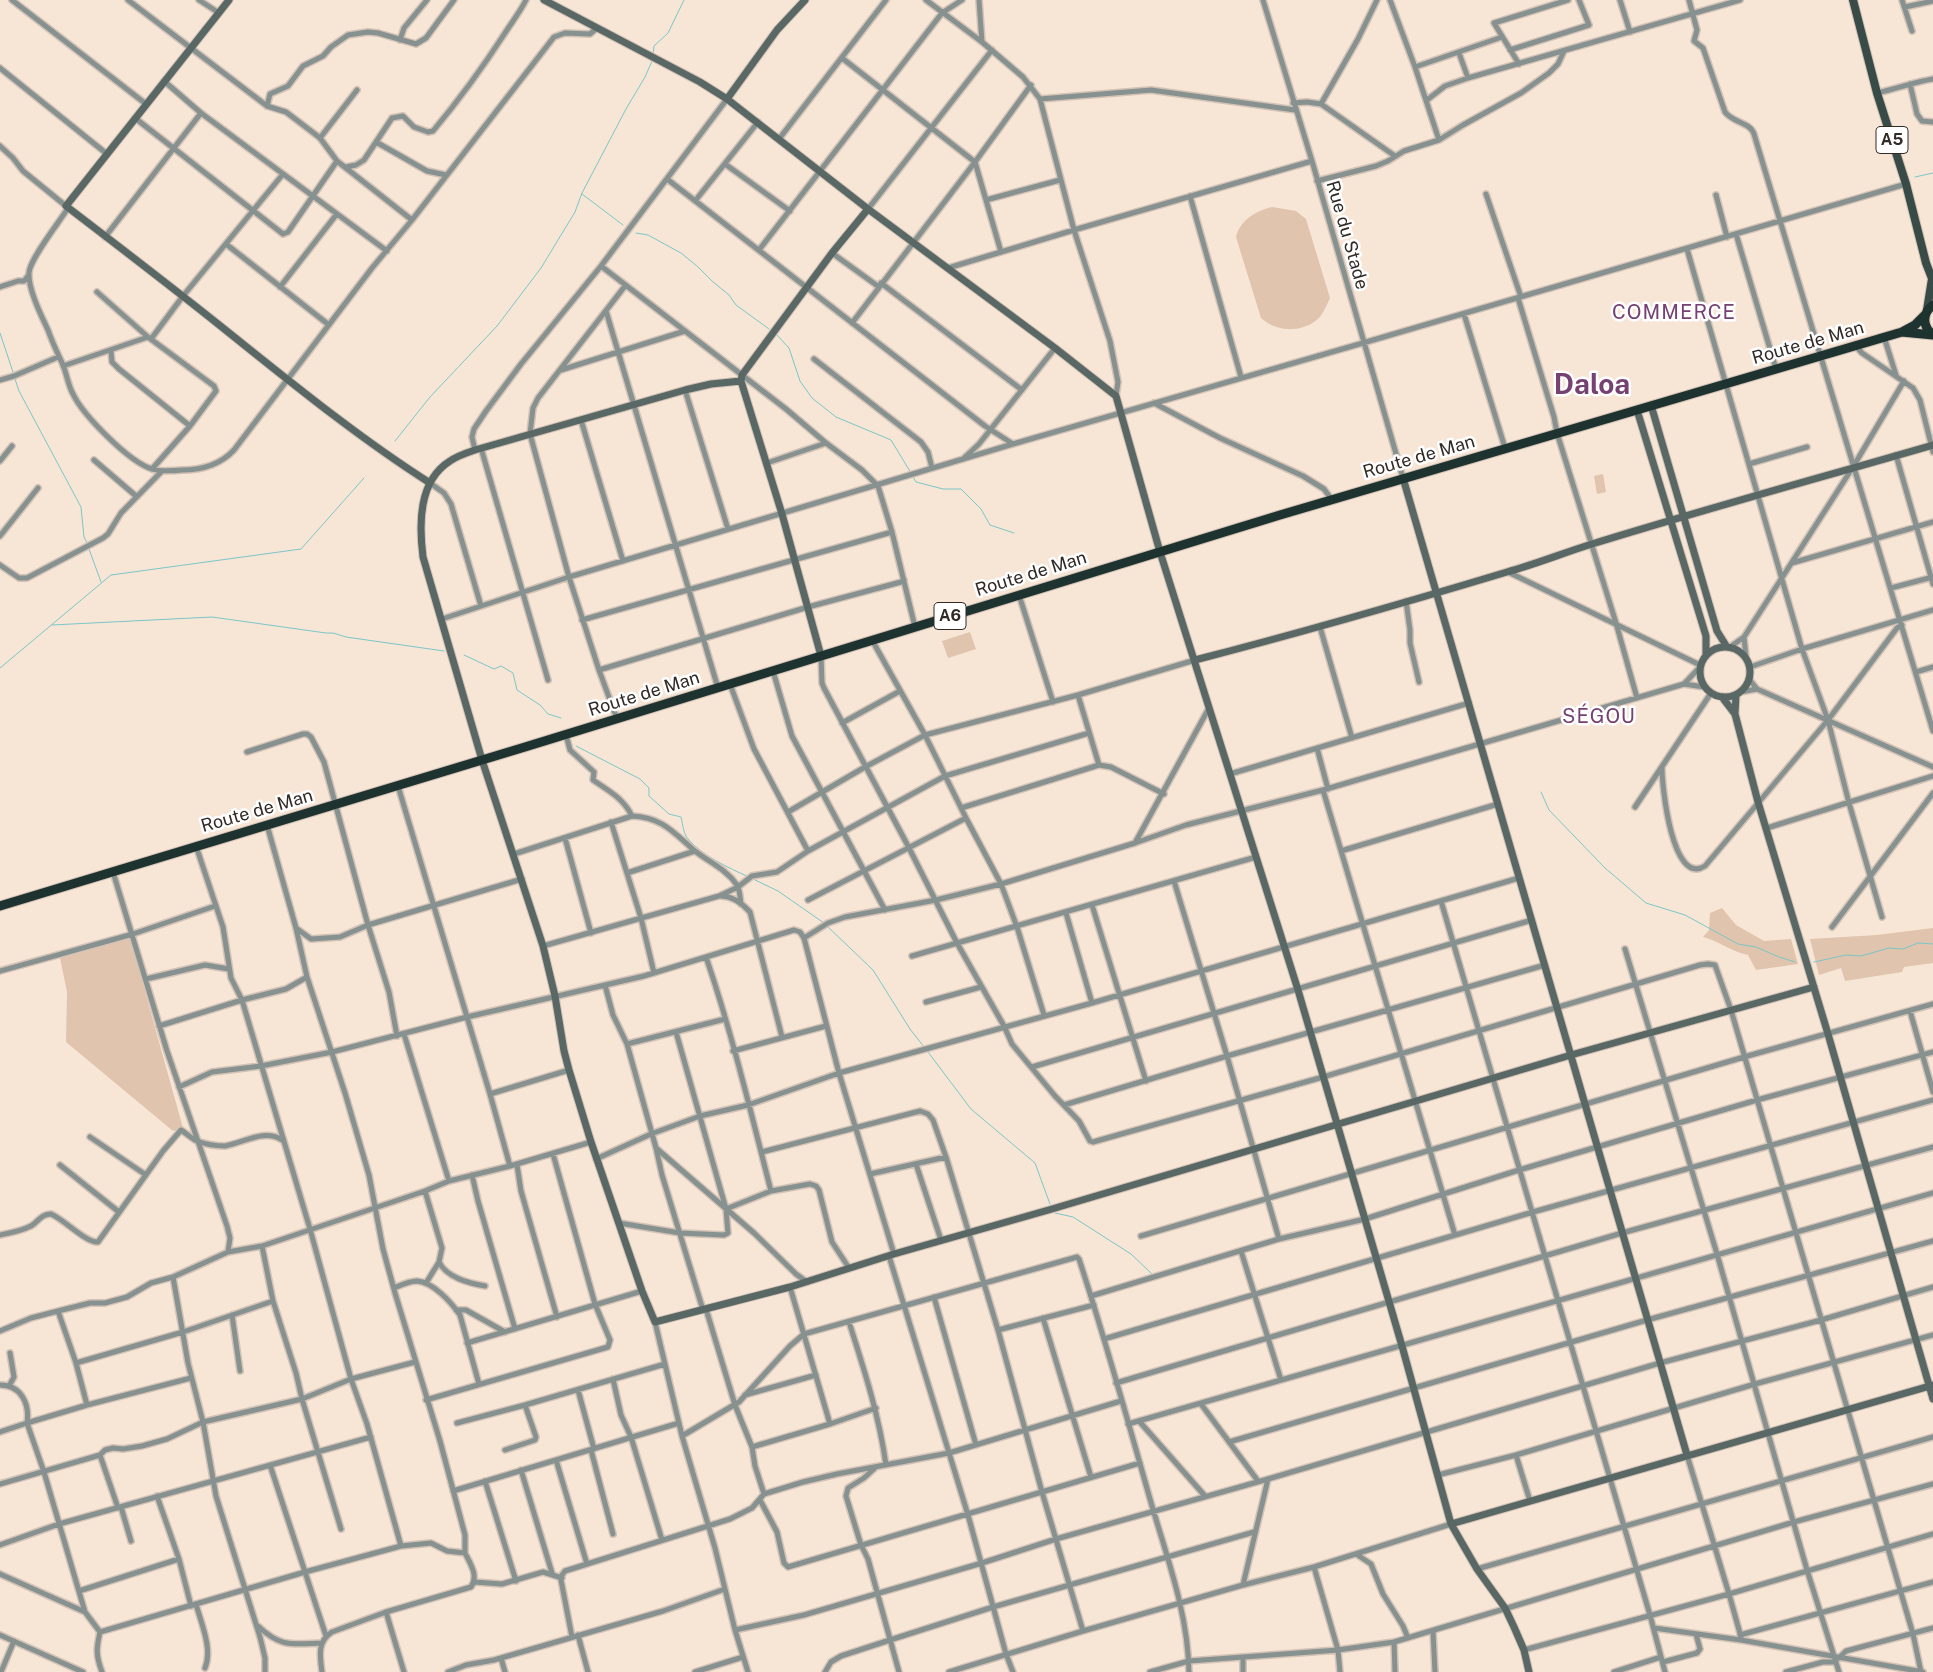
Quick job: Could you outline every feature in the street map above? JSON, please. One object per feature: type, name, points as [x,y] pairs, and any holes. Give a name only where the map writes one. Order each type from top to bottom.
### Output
[{"type":"highway","name":"A6","points":[[1902,332],[1915,325],[1928,310]]},
{"type":"highway","points":[[1928,310],[1925,325],[1933,335]]},
{"type":"highway","name":"Route de Man","points":[[0,906],[1404,478],[1855,345],[1884,340],[1902,332]]},
{"type":"highway","name":"A6","points":[[1902,332],[1933,335]]},
{"type":"main road","name":"A5","points":[[1853,0],[1878,93],[1930,262],[1932,280],[1928,310]]},
{"type":"street","points":[[12,0],[146,104]]},
{"type":"street","points":[[128,0],[267,106],[286,112],[320,138],[337,161],[412,220]]},
{"type":"street","points":[[199,0],[218,13]]},
{"type":"street","points":[[0,288],[18,281],[24,282],[34,259],[67,207],[229,0]]},
{"type":"street","points":[[400,40],[404,28],[427,0]]},
{"type":"street","points":[[267,106],[270,94],[288,86],[303,66],[323,56],[331,47],[348,35],[378,33],[416,44],[421,42],[454,0]]},
{"type":"street","points":[[346,167],[360,163],[392,118],[399,116],[406,118],[414,127],[428,132],[433,130],[490,56],[520,13],[526,0]]},
{"type":"street","points":[[544,0],[700,82],[727,99],[868,209],[1055,348],[1116,396]]},
{"type":"street","points":[[548,680],[478,449],[472,437],[474,429],[521,364],[601,266],[777,30],[805,0]]},
{"type":"street","points":[[779,139],[886,0]]},
{"type":"street","points":[[926,0],[992,50],[1031,85],[1040,99],[1074,230],[1110,341],[1118,382],[1116,396],[1160,552],[1285,946],[1402,1346],[1451,1524],[1477,1569],[1505,1608],[1524,1650],[1529,1672]]},
{"type":"street","points":[[759,250],[942,13],[962,0]]},
{"type":"street","points":[[980,0],[982,42]]},
{"type":"street","name":"Rue du Stade","points":[[1263,0],[1404,478]]},
{"type":"street","points":[[1321,104],[1358,39],[1377,0]]},
{"type":"street","points":[[1390,0],[1416,67],[1439,140]]},
{"type":"street","points":[[1519,64],[1494,22],[1568,0]]},
{"type":"street","points":[[1510,50],[1589,25],[1579,0]]},
{"type":"street","points":[[1620,0],[1630,32]]},
{"type":"street","points":[[1689,0],[1697,30],[1694,41],[1702,48],[1725,112],[1729,117],[1753,130],[1822,355],[1853,467],[1932,722],[1933,731]]},
{"type":"street","points":[[1427,100],[1445,86],[1468,78],[1740,0]]},
{"type":"street","points":[[1902,0],[1912,31]]},
{"type":"street","points":[[1905,7],[1933,0]]},
{"type":"street","points":[[28,276],[35,299],[73,394],[86,414],[116,445],[152,469],[162,471],[201,468],[216,464],[226,458],[288,380],[372,268],[412,220],[554,37],[565,32],[590,34],[597,28]]},
{"type":"street","points":[[1416,67],[1502,37]]},
{"type":"street","points":[[748,1672],[682,1436],[655,1322],[642,1291],[596,1158],[569,1070],[543,946],[482,760],[423,557],[420,537],[424,501],[430,483],[448,462],[478,449],[633,404],[741,378],[832,253],[992,50]]},
{"type":"street","points":[[1317,181],[1376,166],[1388,161],[1404,150],[1439,140],[1522,93],[1558,64],[1564,51]]},
{"type":"street","points":[[1458,53],[1468,78]]},
{"type":"street","points":[[842,58],[975,162],[1001,252]]},
{"type":"street","points":[[0,68],[107,154]]},
{"type":"street","points":[[1878,93],[1933,79]]},
{"type":"street","points":[[164,81],[201,113],[387,251]]},
{"type":"street","points":[[1910,84],[1917,114],[1922,121],[1933,122]]},
{"type":"street","points":[[852,322],[975,162],[1031,85]]},
{"type":"street","points":[[320,138],[357,90]]},
{"type":"street","points":[[1040,99],[1151,90],[1295,110]]},
{"type":"street","points":[[1293,103],[1321,104],[1395,156]]},
{"type":"street","points":[[105,236],[201,113]]},
{"type":"street","points":[[135,118],[285,234],[337,161]]},
{"type":"street","points":[[696,201],[758,122]]},
{"type":"street","points":[[376,142],[427,171],[446,175]]},
{"type":"street","points":[[0,146],[23,171],[67,207],[184,296],[288,380],[406,468],[444,493],[451,504],[481,606]]},
{"type":"street","points":[[948,268],[1312,161]]},
{"type":"street","points":[[725,164],[790,211]]},
{"type":"street","points":[[63,366],[150,338],[283,174]]},
{"type":"street","points":[[667,179],[990,429],[1013,444]]},
{"type":"street","points":[[986,200],[1060,180]]},
{"type":"street","points":[[442,619],[569,577],[878,486],[932,468],[1241,377],[1363,344],[1906,184]]},
{"type":"street","points":[[1486,194],[1520,298],[1557,433],[1616,623],[1637,698]]},
{"type":"street","points":[[1716,195],[1727,237]]},
{"type":"street","points":[[1190,196],[1241,377]]},
{"type":"street","points":[[280,287],[336,215]]},
{"type":"street","points":[[1736,234],[1776,369]]},
{"type":"street","points":[[226,244],[329,325]]},
{"type":"street","points":[[1686,249],[1802,649],[1828,720],[1849,803],[1882,917]]},
{"type":"street","points":[[832,253],[880,285],[1022,390]]},
{"type":"street","points":[[601,266],[685,331],[741,378],[798,419],[862,470],[878,486],[892,532],[915,627]]},
{"type":"street","points":[[617,719],[582,620],[530,434],[533,408],[538,398],[625,286]]},
{"type":"street","points":[[97,292],[150,338],[214,386],[216,391],[190,426],[152,469]]},
{"type":"street","points":[[606,311],[718,688]]},
{"type":"street","points":[[1464,314],[1505,448]]},
{"type":"street","points":[[561,370],[685,331]]},
{"type":"street","points":[[1884,340],[1896,376]]},
{"type":"street","points":[[788,812],[865,767],[925,736],[1320,627],[1853,467],[1932,448],[1920,400],[1913,388],[1862,353],[1855,345]]},
{"type":"street","points":[[962,460],[976,448],[1055,348]]},
{"type":"street","points":[[111,351],[112,362],[119,369],[190,426]]},
{"type":"street","points":[[0,380],[58,357]]},
{"type":"street","points":[[814,359],[921,442],[928,452],[932,468]]},
{"type":"street","points":[[741,378],[808,607],[821,656],[822,683],[957,943],[1004,1026],[1012,1044],[1082,1125],[1088,1139],[1093,1142],[1239,1099],[1323,1077],[1700,965],[1715,965],[1731,1010],[1886,1547],[1913,1634],[1922,1672],[1836,1659],[1740,1638],[1654,1628]]},
{"type":"street","points":[[1684,684],[1712,650],[1729,647],[1744,636],[1853,467],[1904,381]]},
{"type":"street","points":[[685,390],[728,529]]},
{"type":"street","points":[[1154,403],[1220,438],[1303,476],[1324,489],[1332,500]]},
{"type":"street","points":[[1651,405],[1717,631],[1729,647],[1739,651],[1746,657]]},
{"type":"street","points":[[1637,410],[1706,636],[1706,655]]},
{"type":"street","points":[[581,420],[623,561]]},
{"type":"street","points":[[767,463],[826,443]]},
{"type":"street","points":[[0,461],[12,446]]},
{"type":"street","points":[[1749,464],[1807,447]]},
{"type":"street","points":[[1891,588],[1932,579],[1896,456]]},
{"type":"street","points":[[94,460],[136,496]]},
{"type":"street","points":[[0,565],[18,578],[27,578],[108,534],[120,513],[162,471]]},
{"type":"street","points":[[1404,478],[1647,1320],[1729,1594],[1740,1638]]},
{"type":"street","points":[[0,536],[38,488]]},
{"type":"street","points":[[1791,563],[1933,522]]},
{"type":"street","points":[[582,620],[892,532]]},
{"type":"street","points":[[1508,572],[1616,623],[1700,666]]},
{"type":"street","points":[[599,670],[904,580]]},
{"type":"street","points":[[1019,595],[1052,702]]},
{"type":"street","points":[[1406,601],[1410,644],[1420,682]]},
{"type":"street","points":[[1750,668],[1802,649],[1901,623],[1933,610]]},
{"type":"street","points":[[1662,768],[1666,804],[1677,851],[1686,864],[1696,870],[1705,866],[1828,720],[1901,623]]},
{"type":"street","points":[[1320,627],[1352,738]]},
{"type":"street","points":[[1744,636],[1746,657],[1750,668],[1749,679],[1738,694],[1735,714],[1758,802],[1841,1078],[1916,1340],[1931,1385],[1933,1399]]},
{"type":"street","points":[[872,640],[925,736],[1001,884],[1017,927],[1044,1015]]},
{"type":"street","points":[[1700,666],[1700,678],[1704,687],[1722,698],[1735,714]]},
{"type":"street","points":[[1916,672],[1933,667]]},
{"type":"street","points":[[773,671],[792,736],[885,910]]},
{"type":"street","points":[[1749,679],[1757,689],[1933,767]]},
{"type":"street","points":[[730,684],[754,749],[808,850]]},
{"type":"street","points":[[804,938],[828,923],[845,917],[936,900],[1001,884],[1135,843],[1177,828],[1325,790],[1684,684],[1704,687]]},
{"type":"street","points":[[1722,698],[1757,689]]},
{"type":"street","points":[[842,723],[900,692]]},
{"type":"street","points":[[1635,807],[1711,693]]},
{"type":"street","points":[[1078,695],[1099,765]]},
{"type":"street","points":[[1230,774],[1469,703]]},
{"type":"street","points":[[1135,843],[1164,794],[1209,708]]},
{"type":"street","points":[[543,946],[719,896],[738,887],[752,876],[775,874],[808,850],[945,776],[1089,733]]},
{"type":"street","points":[[247,752],[307,734],[312,737],[316,744],[324,762],[334,805],[389,992],[397,1036]]},
{"type":"street","points":[[566,735],[570,750],[594,772],[593,780],[616,794],[627,806],[632,816]]},
{"type":"street","points":[[1317,748],[1325,790],[1341,851],[1455,1236]]},
{"type":"street","points":[[961,808],[1099,765],[1111,767],[1164,794]]},
{"type":"street","points":[[1766,828],[1933,776]]},
{"type":"street","points":[[398,786],[510,1166]]},
{"type":"street","points":[[1832,926],[1933,793]]},
{"type":"street","points":[[1341,851],[1498,804]]},
{"type":"street","points":[[514,854],[632,816],[652,818],[680,835],[695,851],[726,873],[738,887],[741,904]]},
{"type":"street","points":[[808,900],[908,846],[966,818]]},
{"type":"street","points":[[611,822],[640,918],[654,973]]},
{"type":"street","points":[[267,825],[296,928],[307,977],[369,1175],[383,1249],[466,1535],[465,1552],[475,1576],[471,1587],[386,1612],[326,1636],[322,1643],[320,1656],[322,1672]]},
{"type":"street","points":[[565,838],[591,933]]},
{"type":"street","points":[[196,846],[225,935],[231,978],[242,1000],[310,1229],[351,1379],[371,1437],[401,1546]]},
{"type":"street","points":[[627,874],[695,851]]},
{"type":"street","points":[[912,956],[1256,857]]},
{"type":"street","points":[[113,872],[159,1026],[227,1226],[230,1238],[228,1252]]},
{"type":"street","points":[[596,1158],[651,1134],[700,1116],[748,1105],[839,1074],[945,1045],[1004,1026],[1092,1003],[1519,878]]},
{"type":"street","points":[[296,928],[305,936],[320,940],[340,937],[368,925],[522,879]]},
{"type":"street","points":[[1174,881],[1227,1056],[1279,1239]]},
{"type":"street","points":[[719,896],[729,897],[750,912],[782,1037]]},
{"type":"street","points":[[1441,901],[1571,1342],[1665,1672]]},
{"type":"street","points":[[1092,905],[1121,994],[1146,1081]]},
{"type":"street","points":[[0,971],[133,934],[215,906]]},
{"type":"street","points":[[1066,912],[1092,1003]]},
{"type":"street","points":[[1032,1067],[1532,920]]},
{"type":"street","points":[[180,1088],[212,1072],[261,1066],[332,1052],[467,1017],[654,973],[757,940],[794,930],[800,932],[804,938],[839,1074],[870,1174],[904,1306],[968,1515],[1006,1654],[1013,1672]]},
{"type":"street","points":[[1625,949],[1717,1254],[1807,1570],[1839,1672]]},
{"type":"street","points":[[706,957],[772,1191]]},
{"type":"street","points":[[146,980],[205,965],[216,965],[229,969]]},
{"type":"street","points":[[1064,1105],[1545,965]]},
{"type":"street","points":[[159,1026],[242,1000],[286,989],[307,977]]},
{"type":"street","points":[[605,985],[613,1015],[627,1044],[662,1175],[735,1405],[752,1447],[757,1473],[764,1494]]},
{"type":"street","points":[[926,1002],[981,987]]},
{"type":"street","points":[[655,1322],[808,1282],[941,1240],[1052,1209],[1253,1148],[1650,1032],[1814,987]]},
{"type":"street","points":[[1141,1236],[1268,1197],[1666,1082],[1744,1057],[1933,1004]]},
{"type":"street","points":[[1910,1011],[1933,1092]]},
{"type":"street","points":[[627,1044],[725,1020]]},
{"type":"street","points":[[733,1051],[826,1026]]},
{"type":"street","points":[[619,1223],[680,1233],[727,1235],[726,1209],[676,1032]]},
{"type":"street","points":[[404,1034],[449,1180]]},
{"type":"street","points":[[1091,1296],[1279,1239],[1365,1219],[1520,1170],[1757,1100],[1933,1052]]},
{"type":"street","points":[[490,1094],[569,1070]]},
{"type":"street","points":[[1104,1339],[1533,1212],[1933,1100]]},
{"type":"street","points":[[762,1152],[920,1111],[928,1114],[933,1120],[946,1156],[984,1282],[1042,1492],[1083,1631]]},
{"type":"street","points":[[0,1236],[32,1226],[44,1215],[51,1214],[71,1226],[87,1239],[96,1242],[102,1239],[119,1212],[181,1130],[197,1141],[224,1146],[273,1135],[283,1140]]},
{"type":"street","points":[[90,1137],[146,1175]]},
{"type":"street","points":[[0,1331],[31,1318],[90,1303],[105,1303],[127,1297],[151,1283],[173,1277],[228,1252],[262,1246],[425,1191],[449,1180],[510,1166],[591,1142]]},
{"type":"street","points":[[1116,1383],[1622,1233],[1933,1147]]},
{"type":"street","points":[[656,1148],[786,1265],[808,1282]]},
{"type":"street","points":[[426,1400],[608,1346],[610,1340],[595,1304],[553,1154]]},
{"type":"street","points":[[870,1174],[946,1156]]},
{"type":"street","points":[[517,1164],[521,1191],[557,1317]]},
{"type":"street","points":[[916,1164],[941,1240]]},
{"type":"street","points":[[60,1165],[119,1212]]},
{"type":"street","points":[[472,1175],[515,1329]]},
{"type":"street","points":[[726,1209],[772,1191],[810,1184],[816,1186],[819,1190],[832,1242],[849,1268]]},
{"type":"street","points":[[425,1191],[442,1253],[440,1262],[431,1272],[426,1283]]},
{"type":"street","points":[[1128,1424],[1933,1193]]},
{"type":"street","points":[[1229,1442],[1647,1320],[1933,1241]]},
{"type":"street","points":[[262,1246],[273,1301],[296,1373],[340,1530]]},
{"type":"street","points":[[1241,1251],[1281,1380]]},
{"type":"street","points":[[682,1436],[735,1405],[790,1346],[804,1334],[1077,1256],[1094,1305],[1168,1557],[1180,1604],[1189,1672]]},
{"type":"street","points":[[440,1262],[444,1269],[466,1282],[485,1286]]},
{"type":"street","points":[[173,1277],[191,1378],[203,1422],[216,1496],[256,1624],[265,1658],[265,1672]]},
{"type":"street","points":[[394,1288],[410,1282],[426,1283],[444,1296],[460,1315],[480,1384]]},
{"type":"street","points":[[790,1287],[830,1424]]},
{"type":"street","points":[[735,1630],[798,1617],[982,1563],[1056,1539],[1268,1479],[1583,1385],[1933,1288]]},
{"type":"street","points":[[467,1343],[642,1291]]},
{"type":"street","points":[[934,1297],[976,1445]]},
{"type":"street","points":[[76,1363],[183,1332],[273,1301]]},
{"type":"street","points":[[998,1330],[1094,1305]]},
{"type":"street","points":[[456,1310],[466,1310],[505,1332]]},
{"type":"street","points":[[58,1311],[76,1363],[87,1405]]},
{"type":"street","points":[[232,1315],[240,1371]]},
{"type":"street","points":[[1044,1318],[1091,1477]]},
{"type":"street","points":[[849,1322],[876,1408],[886,1464]]},
{"type":"street","points":[[1438,1475],[1516,1455],[1755,1384],[1933,1335]]},
{"type":"street","points":[[9,1386],[14,1377],[10,1353]]},
{"type":"street","points":[[0,1484],[100,1455],[105,1450],[142,1446],[168,1439],[203,1422],[302,1399],[351,1379],[415,1362]]},
{"type":"street","points":[[457,1423],[665,1364]]},
{"type":"street","points":[[745,1395],[816,1375]]},
{"type":"street","points":[[0,1432],[87,1405],[191,1378]]},
{"type":"street","points":[[613,1379],[621,1415],[631,1437],[662,1540]]},
{"type":"street","points":[[949,1672],[1083,1631],[1314,1567],[1451,1524],[1931,1385]]},
{"type":"street","points":[[0,1386],[9,1386],[16,1389],[25,1403],[28,1412],[27,1423],[44,1472],[85,1612],[100,1632],[97,1659],[102,1672]]},
{"type":"street","points":[[578,1390],[613,1534]]},
{"type":"street","points":[[588,1672],[575,1636],[562,1578],[565,1571],[742,1514],[760,1500],[764,1494],[837,1474],[949,1453],[1122,1402]]},
{"type":"street","points":[[1201,1404],[1258,1481]]},
{"type":"street","points":[[505,1450],[535,1440],[536,1436],[525,1405]]},
{"type":"street","points":[[752,1447],[876,1408]]},
{"type":"street","points":[[1139,1421],[1204,1496]]},
{"type":"street","points":[[453,1491],[679,1423]]},
{"type":"street","points":[[0,1544],[59,1524],[371,1437]]},
{"type":"street","points":[[1477,1569],[1933,1437]]},
{"type":"street","points":[[100,1455],[131,1541]]},
{"type":"street","points":[[1516,1455],[1530,1501]]},
{"type":"street","points":[[556,1460],[586,1564]]},
{"type":"street","points":[[760,1500],[777,1532],[785,1566],[796,1565],[1140,1463]]},
{"type":"street","points":[[270,1464],[326,1636]]},
{"type":"street","points":[[876,1466],[864,1478],[848,1488],[846,1492],[860,1545],[868,1559],[899,1672]]},
{"type":"street","points":[[522,1470],[552,1574]]},
{"type":"street","points":[[1243,1586],[1254,1532],[1268,1479]]},
{"type":"street","points":[[485,1481],[516,1581]]},
{"type":"street","points":[[1150,1672],[1189,1661],[1338,1650],[1394,1642],[1794,1522],[1933,1484]]},
{"type":"street","points":[[157,1496],[204,1633],[208,1656],[205,1668]]},
{"type":"street","points":[[825,1672],[831,1662],[840,1656],[993,1607],[1254,1532]]},
{"type":"street","points":[[1524,1650],[1729,1594],[1933,1534]]},
{"type":"street","points":[[100,1632],[401,1546],[431,1543],[447,1551],[465,1552]]},
{"type":"street","points":[[1356,1554],[1371,1564],[1383,1594],[1403,1626],[1408,1638]]},
{"type":"street","points":[[79,1590],[179,1559]]},
{"type":"street","points":[[1314,1567],[1338,1650],[1340,1672]]},
{"type":"street","points":[[474,1582],[502,1584],[544,1572],[562,1578]]},
{"type":"street","points":[[0,1574],[85,1612]]},
{"type":"street","points":[[1740,1638],[1933,1582]]},
{"type":"street","points":[[448,1672],[466,1665],[501,1658],[663,1611],[725,1589]]},
{"type":"street","points":[[386,1612],[404,1672]]},
{"type":"street","points":[[256,1624],[278,1642],[288,1644],[322,1643]]},
{"type":"street","points":[[1786,1672],[1836,1659],[1846,1651],[1933,1628]]},
{"type":"street","points":[[1433,1631],[1435,1672]]},
{"type":"street","points":[[0,1634],[84,1672]]},
{"type":"street","points":[[1614,1672],[1697,1652],[1700,1649],[1696,1634]]},
{"type":"street","points":[[1,1672],[14,1641]]},
{"type":"street","points":[[1394,1642],[1394,1672]]},
{"type":"street","points":[[695,1672],[744,1657]]},
{"type":"street","points":[[1243,1657],[1243,1672]]},
{"type":"street","points":[[501,1658],[505,1672]]},
{"type":"street","points":[[1878,1665],[1880,1672]]},
{"type":"shaded area","points":[[1272,207],[1296,211],[1306,219],[1330,298],[1324,312],[1314,322],[1301,328],[1280,328],[1261,318],[1236,237],[1245,221],[1260,211]]},
{"type":"shaded area","points":[[1603,474],[1606,492],[1597,494],[1594,476]]},
{"type":"shaded area","points":[[970,632],[976,649],[948,658],[942,641]]},
{"type":"shaded area","points":[[1722,908],[1736,925],[1764,941],[1791,939],[1798,964],[1756,970],[1748,955],[1703,937],[1709,930],[1710,913]]},
{"type":"shaded area","points":[[1933,928],[1933,963],[1904,967],[1902,972],[1845,981],[1841,968],[1819,975],[1810,939],[1877,935]]},
{"type":"shaded area","points":[[130,938],[183,1128],[173,1131],[66,1042],[67,992],[60,958]]},
{"type":"waterway","points":[[653,55],[654,46],[668,33],[684,0]]},
{"type":"waterway","points":[[395,441],[430,397],[497,326],[541,268],[575,212],[582,193],[652,61]]},
{"type":"waterway","points":[[1915,177],[1933,173]]},
{"type":"waterway","points":[[582,194],[623,225]]},
{"type":"waterway","points":[[636,233],[648,235],[681,253],[729,295],[736,305],[769,329]]},
{"type":"waterway","points":[[0,333],[14,375]]},
{"type":"waterway","points":[[776,334],[789,348],[800,381],[812,398],[836,417],[891,440],[911,473]]},
{"type":"waterway","points":[[15,379],[19,391],[81,507],[84,537],[88,545]]},
{"type":"waterway","points":[[913,477],[916,482],[943,489],[961,489],[981,509],[990,525],[1014,533]]},
{"type":"waterway","points":[[0,668],[111,575],[301,549],[364,478]]},
{"type":"waterway","points":[[89,549],[101,582]]},
{"type":"waterway","points":[[52,625],[212,617],[333,633],[346,637],[444,651]]},
{"type":"waterway","points":[[464,655],[494,669],[501,666],[513,673],[517,690],[540,705],[548,714],[561,718]]},
{"type":"waterway","points":[[576,746],[640,779],[649,788],[649,796],[669,814],[681,817],[686,835],[695,846],[716,861],[747,876]]},
{"type":"waterway","points":[[1541,792],[1549,810],[1605,868],[1646,903],[1685,915],[1738,944],[1756,947],[1795,962]]},
{"type":"waterway","points":[[751,878],[778,891],[824,923]]},
{"type":"waterway","points":[[827,926],[873,970],[910,1029],[924,1047]]},
{"type":"waterway","points":[[1814,962],[1846,955],[1861,956],[1889,948],[1903,949],[1918,943],[1933,944]]},
{"type":"waterway","points":[[928,1052],[971,1109],[1035,1163],[1050,1204]]},
{"type":"waterway","points":[[1055,1213],[1073,1217],[1131,1254],[1152,1274]]},
{"type":"district","name":"COMMERCE","points":[[1674,313]]},
{"type":"district","name":"Daloa","points":[[1592,385]]},
{"type":"district","name":"SÉGOU","points":[[1599,717]]}]
